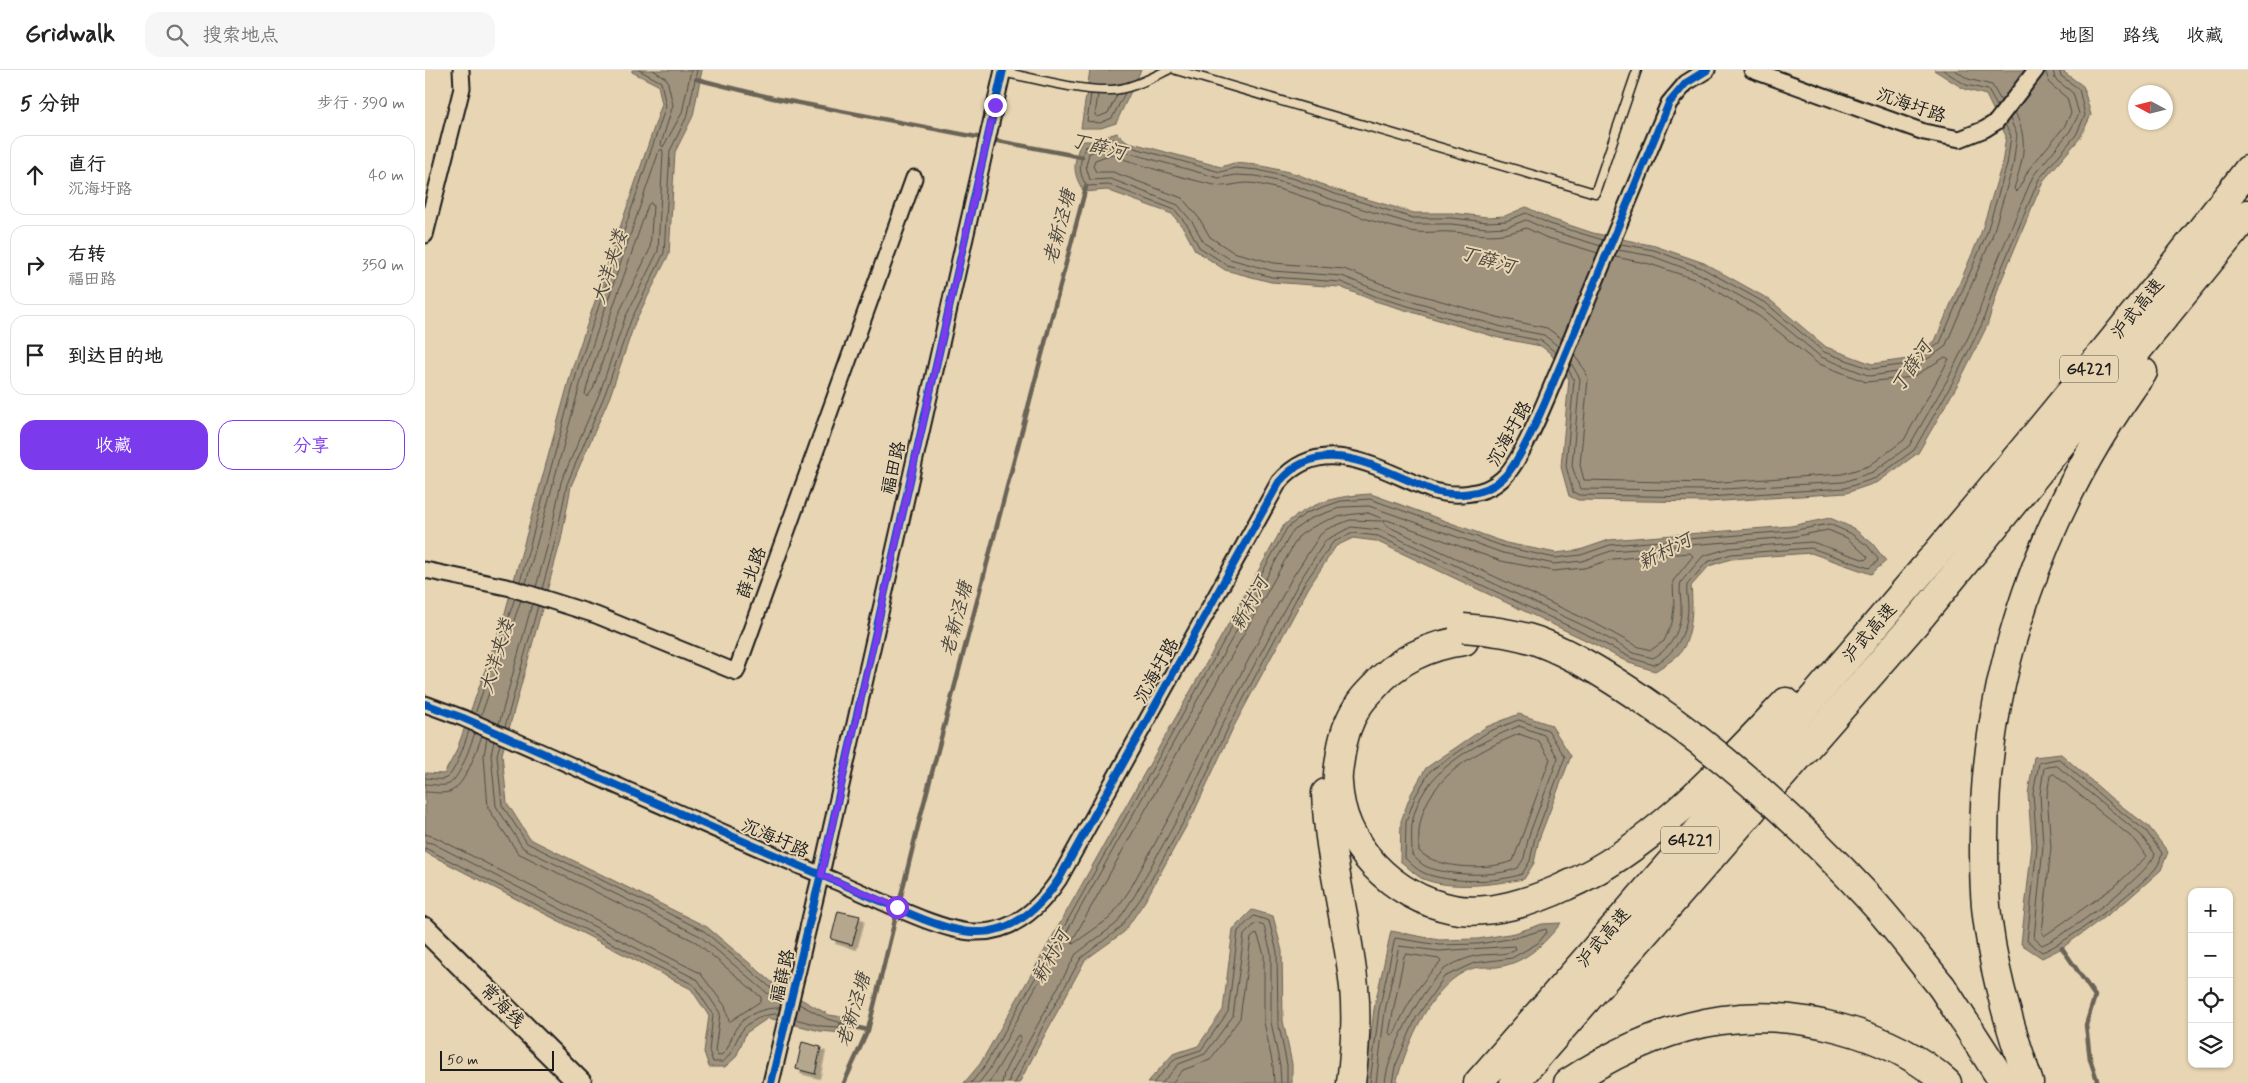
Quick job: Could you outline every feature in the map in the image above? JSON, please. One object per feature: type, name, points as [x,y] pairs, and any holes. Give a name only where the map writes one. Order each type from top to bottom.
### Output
[{"type":"highway","name":"沪武高速","points":[[1478,1083],[1902,597],[2179,259],[2248,170]]},
{"type":"highway","name":"沪武高速","points":[[1514,1083],[1923,614],[2248,214]]},
{"type":"highway","points":[[2029,1083],[2015,1043],[1989,929],[1984,869],[1984,810],[1989,752],[2001,676],[2028,588],[2049,534],[2099,437],[2162,346],[2248,236]]},
{"type":"highway","points":[[1463,634],[1417,653],[1385,675],[1358,706],[1342,743],[1338,782],[1344,819],[1359,849],[1385,877],[1417,897],[1454,909],[1494,909],[1532,900],[1567,886],[1634,847],[1704,788],[1997,480]]},
{"type":"highway","points":[[1351,1083],[1356,1039],[1354,988],[1327,820],[1326,783],[1329,740],[1346,702],[1373,666],[1411,641],[1463,634],[1532,651],[1570,668],[1665,729],[1726,776],[1784,827],[1864,909],[1938,991],[2003,1083]]},
{"type":"highway","points":[[1938,991],[1991,1083]]},
{"type":"highway","points":[[1568,1083],[1597,1064],[1637,1044],[1679,1029],[1723,1019],[1768,1018],[1813,1023],[1857,1032],[1900,1052],[1947,1083]]},
{"type":"main road","name":"常海线","points":[[425,929],[580,1083]]},
{"type":"street","points":[[425,235],[462,88],[461,70]]},
{"type":"street","name":"沉海圩路","points":[[425,704],[463,718],[914,914],[952,928],[973,932],[1008,926],[1024,918],[1047,897],[1059,879],[1279,482],[1288,472],[1315,457],[1343,456],[1445,494],[1476,492],[1501,481],[1511,471],[1545,402],[1669,103],[1686,83],[1707,70]]},
{"type":"street","name":"沉海圩路","points":[[1752,70],[1924,132],[1960,139],[1985,129],[1996,122],[2036,70]]},
{"type":"street","name":"福田路","points":[[821,875],[1003,71]]},
{"type":"street","name":"薛北路","points":[[425,570],[511,588],[596,615],[736,672],[914,178]]},
{"type":"street","name":"福薛路","points":[[771,1083],[785,1032],[821,875]]},
{"type":"lane","points":[[1003,71],[1062,84],[1111,90],[1147,80],[1169,70]]},
{"type":"lane","points":[[1176,70],[1595,193],[1637,70]]},
{"type":"water","points":[[632,70],[702,70],[693,116],[675,152],[669,254],[635,322],[610,396],[571,486],[561,540],[502,754],[507,803],[530,839],[707,927],[774,984],[829,1015],[849,1018],[843,1033],[820,1031],[768,1018],[746,1033],[736,1057],[725,1067],[709,1067],[704,1052],[709,1016],[691,989],[425,852],[425,773],[444,774],[456,752],[503,620],[573,366],[662,104],[658,85],[632,72]]},
{"type":"water","points":[[1090,70],[1141,70],[1116,123],[1101,128],[1081,128]]},
{"type":"water","points":[[1934,70],[2061,70],[2083,86],[2091,115],[2080,138],[2043,181],[1999,286],[1987,326],[1959,382],[1918,453],[1878,482],[1846,493],[1708,502],[1578,500],[1569,496],[1561,467],[1569,379],[1550,353],[1541,346],[1499,338],[1375,301],[1340,287],[1271,282],[1225,270],[1195,250],[1184,229],[1172,214],[1107,190],[1084,192],[1075,172],[1075,161],[1081,141],[1092,141],[1117,133],[1125,141],[1221,167],[1234,163],[1258,165],[1297,174],[1333,189],[1414,213],[1452,213],[1487,217],[1505,216],[1526,207],[1551,219],[1593,233],[1655,246],[1704,263],[1770,300],[1826,347],[1872,364],[1908,359],[1935,341],[1981,233],[2002,164],[2006,136],[1986,95],[1964,89]]},
{"type":"water","name":"新村河","points":[[1371,494],[1506,543],[1556,553],[1580,550],[1609,540],[1791,526],[1830,518],[1853,528],[1872,543],[1886,561],[1871,574],[1811,553],[1731,559],[1709,566],[1691,586],[1691,622],[1687,641],[1683,649],[1673,659],[1655,671],[1629,663],[1594,644],[1376,541],[1353,538],[1336,546],[1309,587],[1233,728],[1194,812],[1145,901],[1124,932],[1085,960],[1019,1083],[964,1083],[980,1064],[1284,525],[1304,511],[1325,502],[1346,496]]},
{"type":"water","points":[[1519,714],[1551,725],[1571,756],[1539,839],[1534,863],[1524,879],[1500,883],[1459,885],[1433,882],[1421,878],[1400,861],[1401,821],[1411,794],[1426,768],[1486,727]]},
{"type":"water","points":[[2061,754],[2111,798],[2149,827],[2168,852],[2161,870],[2126,901],[2062,948],[2042,958],[2021,944],[2032,846],[2028,794],[2034,757]]},
{"type":"water","points":[[1252,910],[1273,916],[1282,951],[1283,1021],[1292,1064],[1292,1083],[1147,1083],[1173,1054],[1198,1046],[1223,1010],[1233,929]]},
{"type":"water","points":[[1561,923],[1541,945],[1526,957],[1507,965],[1474,968],[1459,975],[1434,999],[1423,1015],[1407,1050],[1396,1083],[1365,1083],[1374,1009],[1391,931],[1439,940],[1478,939],[1515,933],[1542,924]]},
{"type":"building","points":[[838,911],[860,916],[852,945],[831,939]]},
{"type":"building","points":[[802,1042],[821,1047],[815,1074],[796,1069]]},
{"type":"waterway","name":"丁薛河","points":[[696,79],[773,98],[1082,157]]},
{"type":"waterway","name":"老新泾塘","points":[[844,1083],[868,1030],[920,818],[1086,187]]},
{"type":"waterway","points":[[2062,948],[2095,996],[2086,1025],[2090,1059],[2098,1083]]},
{"type":"waterway","name":"大洋夹溇","points":[[841,1024],[868,1030]]},
{"type":"cycle path","points":[[771,1083],[823,865],[1003,70]]},
{"type":"cycle path","points":[[425,704],[463,718],[923,919],[942,926],[973,932],[987,932],[1012,924],[1023,918],[1043,900],[1059,879],[1279,482],[1296,467],[1314,459],[1333,457],[1352,459],[1372,465],[1431,490],[1449,494],[1468,494],[1486,489],[1495,485],[1510,470],[1519,457],[1543,406],[1669,103],[1686,83],[1707,70]]},
{"type":"route","points":[[897,907],[821,875],[995,105]]}]
